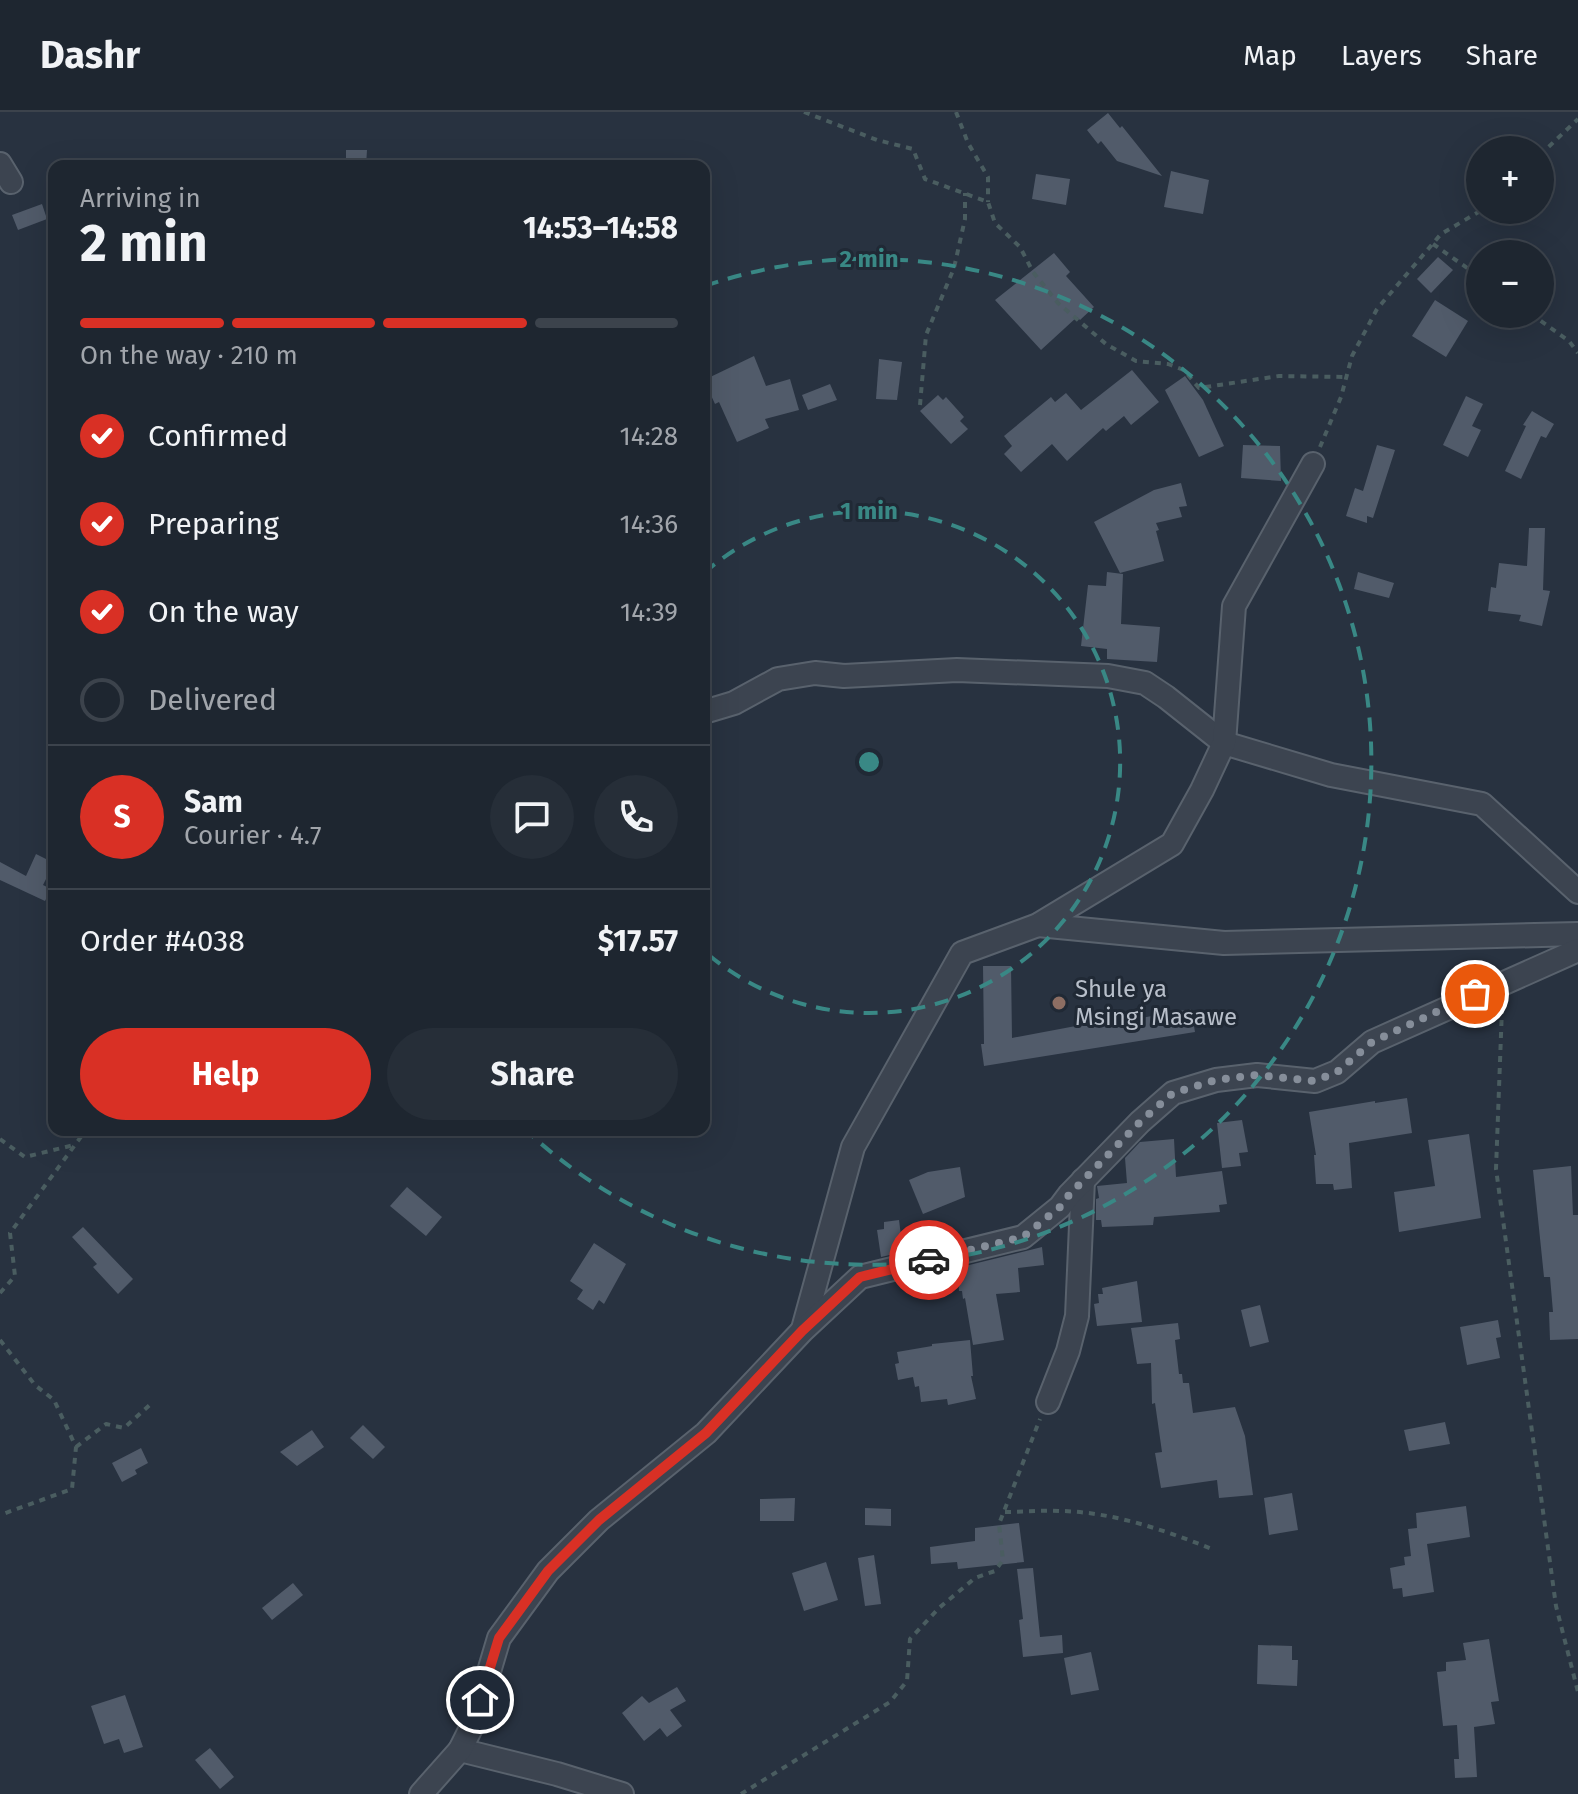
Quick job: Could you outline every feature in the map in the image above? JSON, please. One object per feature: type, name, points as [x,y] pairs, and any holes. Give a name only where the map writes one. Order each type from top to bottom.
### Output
[{"type":"street","points":[[802,1331],[853,1147],[962,953],[1038,925],[1172,844],[1224,743],[1234,606],[1313,464]]},
{"type":"street","points":[[710,710],[734,703],[778,679],[815,673],[844,676],[957,670],[1108,676],[1145,683],[1224,743],[1331,775],[1482,804],[1578,892]]},
{"type":"street","points":[[1038,925],[1224,943],[1578,934]]},
{"type":"street","points":[[421,1794],[460,1750],[474,1722],[499,1638],[548,1571],[599,1520],[706,1433],[802,1331],[860,1277],[1023,1237],[1060,1207],[1145,1117],[1173,1093],[1216,1080],[1257,1075],[1315,1081],[1337,1072],[1372,1042],[1578,950]]},
{"type":"street","points":[[1048,1402],[1068,1351],[1077,1316],[1083,1180]]},
{"type":"street","points":[[460,1750],[622,1794]]},
{"type":"path","points":[[804,112],[877,140],[913,149],[925,179],[988,202]]},
{"type":"path","points":[[956,112],[968,143],[988,177],[988,202],[995,223],[1020,247],[1033,272],[1058,303],[1106,344],[1136,361],[1168,364],[1184,370],[1199,388],[1279,376],[1346,377]]},
{"type":"path","points":[[1554,142],[1578,119]]},
{"type":"path","points":[[920,405],[926,335],[954,268],[965,219],[965,193]]},
{"type":"path","points":[[1313,464],[1341,397],[1352,356],[1377,309],[1441,234],[1466,219]]},
{"type":"path","points":[[1433,244],[1466,267]]},
{"type":"path","points":[[1551,328],[1569,341],[1578,353]]},
{"type":"path","points":[[1502,982],[1496,1169],[1556,1606],[1578,1692]]},
{"type":"path","points":[[0,1293],[15,1276],[10,1233],[82,1136]]},
{"type":"path","points":[[0,1139],[25,1157],[76,1145]]},
{"type":"path","points":[[0,1340],[35,1385],[54,1400],[76,1447],[72,1489],[0,1515]]},
{"type":"path","points":[[76,1447],[106,1424],[124,1428],[153,1402]]},
{"type":"path","points":[[741,1794],[890,1702],[907,1681],[910,1639],[939,1608],[975,1578],[995,1571],[1003,1560],[999,1524],[1024,1454],[1048,1402]]},
{"type":"path","points":[[1005,1512],[1063,1511],[1107,1516],[1173,1533],[1212,1549]]},
{"type":"building","points":[[1108,113],[1162,176],[1117,161],[1101,141],[1098,144],[1087,130]]},
{"type":"building","points":[[346,150],[367,150],[366,160],[346,160]]},
{"type":"building","points":[[1171,171],[1209,180],[1203,214],[1164,207]]},
{"type":"building","points":[[1036,174],[1070,179],[1066,205],[1032,199]]},
{"type":"building","points":[[42,204],[47,219],[18,230],[12,215]]},
{"type":"building","points":[[1054,253],[1070,272],[1066,276],[1094,307],[1080,320],[1077,317],[1041,350],[995,300]]},
{"type":"building","points":[[1438,257],[1453,270],[1431,293],[1417,279]]},
{"type":"building","points":[[1435,300],[1466,320],[1446,357],[1412,336]]},
{"type":"building","points":[[754,356],[766,386],[790,379],[799,410],[765,419],[769,428],[737,442],[719,402],[715,404],[710,393],[710,377]]},
{"type":"building","points":[[879,359],[902,362],[897,400],[876,399]]},
{"type":"building","points":[[1132,370],[1159,402],[1131,425],[1124,416],[1106,431],[1103,428],[1067,461],[1052,444],[1021,472],[1004,454],[1012,446],[1004,436],[1051,397],[1055,402],[1066,393],[1081,410]]},
{"type":"building","points":[[1185,376],[1203,400],[1224,446],[1199,457],[1165,390]]},
{"type":"building","points":[[830,384],[837,400],[808,410],[802,395]]},
{"type":"building","points":[[938,395],[943,400],[946,397],[964,417],[960,421],[968,429],[951,444],[920,411]]},
{"type":"building","points":[[1466,396],[1483,404],[1472,426],[1481,430],[1468,457],[1443,445]]},
{"type":"building","points":[[1532,411],[1554,424],[1546,438],[1541,436],[1521,479],[1505,471],[1526,426],[1523,425]]},
{"type":"building","points":[[1243,445],[1280,446],[1281,481],[1241,478]]},
{"type":"building","points":[[1377,445],[1395,450],[1373,518],[1367,516],[1367,523],[1346,516],[1355,488],[1363,491]]},
{"type":"building","points":[[1181,483],[1187,506],[1179,507],[1182,517],[1156,523],[1164,561],[1120,573],[1094,522],[1154,490]]},
{"type":"building","points":[[1529,528],[1545,528],[1543,590],[1550,591],[1542,626],[1519,621],[1521,615],[1488,611],[1491,587],[1496,588],[1499,563],[1527,566]]},
{"type":"building","points":[[1107,572],[1123,574],[1121,624],[1160,627],[1157,662],[1107,659],[1107,649],[1081,646],[1088,585],[1106,586]]},
{"type":"building","points":[[1358,572],[1394,583],[1389,598],[1354,589]]},
{"type":"building","points":[[36,854],[48,860],[48,875],[43,885],[48,888],[45,901],[0,880],[0,862],[26,876]]},
{"type":"building","points":[[983,966],[1011,966],[1012,1038],[1113,1019],[1113,1023],[1191,1009],[1195,1032],[984,1066],[981,1044],[984,1044]]},
{"type":"building","points":[[1407,1098],[1412,1133],[1349,1143],[1352,1188],[1334,1190],[1333,1184],[1316,1184],[1316,1155],[1309,1112]]},
{"type":"building","points":[[1242,1120],[1248,1152],[1239,1153],[1241,1166],[1222,1168],[1217,1123]]},
{"type":"building","points":[[1469,1134],[1481,1218],[1399,1232],[1394,1192],[1435,1186],[1428,1140]]},
{"type":"building","points":[[1174,1139],[1176,1177],[1222,1171],[1227,1204],[1219,1205],[1220,1212],[1154,1217],[1153,1225],[1102,1227],[1101,1220],[1096,1220],[1097,1186],[1127,1183],[1125,1158],[1140,1142]]},
{"type":"building","points":[[1571,1166],[1573,1215],[1578,1215],[1578,1339],[1550,1340],[1549,1312],[1553,1312],[1550,1277],[1544,1277],[1533,1170]]},
{"type":"building","points":[[960,1167],[965,1197],[923,1214],[909,1180],[928,1172]]},
{"type":"building","points":[[407,1187],[442,1217],[426,1236],[390,1206]]},
{"type":"building","points":[[899,1220],[903,1252],[881,1257],[877,1230],[884,1229],[884,1222]]},
{"type":"building","points":[[83,1227],[133,1279],[118,1294],[93,1267],[97,1264],[72,1237]]},
{"type":"building","points":[[594,1243],[626,1264],[604,1304],[599,1300],[593,1310],[577,1299],[583,1290],[570,1281]]},
{"type":"building","points":[[1042,1247],[1044,1265],[1018,1268],[1020,1292],[996,1294],[1004,1340],[973,1345],[965,1298],[959,1291],[957,1268]]},
{"type":"building","points":[[1137,1281],[1142,1322],[1097,1326],[1094,1304],[1099,1303],[1098,1294],[1103,1294],[1102,1288]]},
{"type":"building","points":[[1260,1305],[1269,1342],[1250,1347],[1241,1310]]},
{"type":"building","points":[[1498,1320],[1501,1337],[1496,1338],[1500,1358],[1467,1365],[1460,1327]]},
{"type":"building","points":[[1178,1323],[1180,1339],[1175,1340],[1179,1374],[1182,1374],[1183,1383],[1189,1383],[1193,1413],[1235,1407],[1245,1436],[1253,1495],[1219,1498],[1217,1480],[1161,1488],[1155,1453],[1162,1452],[1155,1403],[1152,1404],[1151,1363],[1137,1364],[1131,1328]]},
{"type":"building","points":[[970,1340],[971,1376],[976,1399],[948,1405],[947,1399],[921,1402],[919,1386],[915,1387],[913,1377],[898,1380],[895,1364],[899,1363],[897,1352]]},
{"type":"building","points":[[1445,1422],[1450,1444],[1409,1451],[1404,1430]]},
{"type":"building","points":[[363,1425],[385,1447],[373,1459],[350,1438]]},
{"type":"building","points":[[312,1430],[324,1447],[297,1466],[280,1452]]},
{"type":"building","points":[[141,1448],[148,1463],[122,1482],[112,1463]]},
{"type":"building","points":[[1292,1493],[1298,1530],[1269,1535],[1264,1498]]},
{"type":"building","points":[[795,1498],[794,1521],[760,1521],[760,1499]]},
{"type":"building","points":[[1466,1506],[1470,1537],[1427,1544],[1434,1592],[1403,1597],[1402,1588],[1393,1589],[1390,1568],[1405,1565],[1404,1557],[1411,1556],[1408,1529],[1417,1528],[1416,1513]]},
{"type":"building","points":[[865,1508],[891,1509],[891,1526],[865,1525]]},
{"type":"building","points":[[1019,1523],[1024,1562],[958,1569],[957,1562],[931,1564],[930,1547],[975,1541],[975,1528]]},
{"type":"building","points":[[874,1555],[881,1604],[865,1606],[858,1558]]},
{"type":"building","points":[[826,1562],[838,1600],[804,1611],[792,1573]]},
{"type":"building","points":[[1033,1568],[1040,1637],[1062,1635],[1063,1653],[1023,1657],[1019,1620],[1023,1619],[1017,1569]]},
{"type":"building","points":[[293,1583],[303,1595],[272,1620],[262,1608]]},
{"type":"building","points":[[1489,1639],[1499,1701],[1491,1702],[1495,1724],[1474,1727],[1477,1777],[1455,1778],[1454,1759],[1459,1759],[1457,1725],[1443,1726],[1437,1672],[1446,1671],[1446,1662],[1466,1660],[1463,1643]]},
{"type":"building","points":[[1258,1645],[1292,1646],[1292,1660],[1298,1660],[1297,1686],[1257,1684]]},
{"type":"building","points":[[1091,1652],[1099,1690],[1071,1695],[1064,1658]]},
{"type":"building","points":[[677,1687],[686,1701],[670,1710],[682,1726],[667,1737],[660,1728],[644,1741],[622,1713],[642,1696],[649,1703]]},
{"type":"building","points":[[125,1695],[143,1747],[124,1753],[119,1739],[104,1744],[91,1706]]},
{"type":"building","points":[[210,1748],[234,1777],[220,1789],[195,1760]]},
{"type":"way so far","points":[[929,1260],[1023,1237],[1060,1207],[1140,1122],[1173,1093],[1216,1080],[1257,1075],[1315,1081],[1337,1072],[1372,1042],[1475,994]]},
{"type":"place","name":"Shule ya Msingi Masawe","points":[[1059,1003]]},
{"type":"route","points":[[480,1700],[499,1638],[548,1571],[599,1520],[706,1433],[802,1331],[860,1277],[929,1260]]}]
